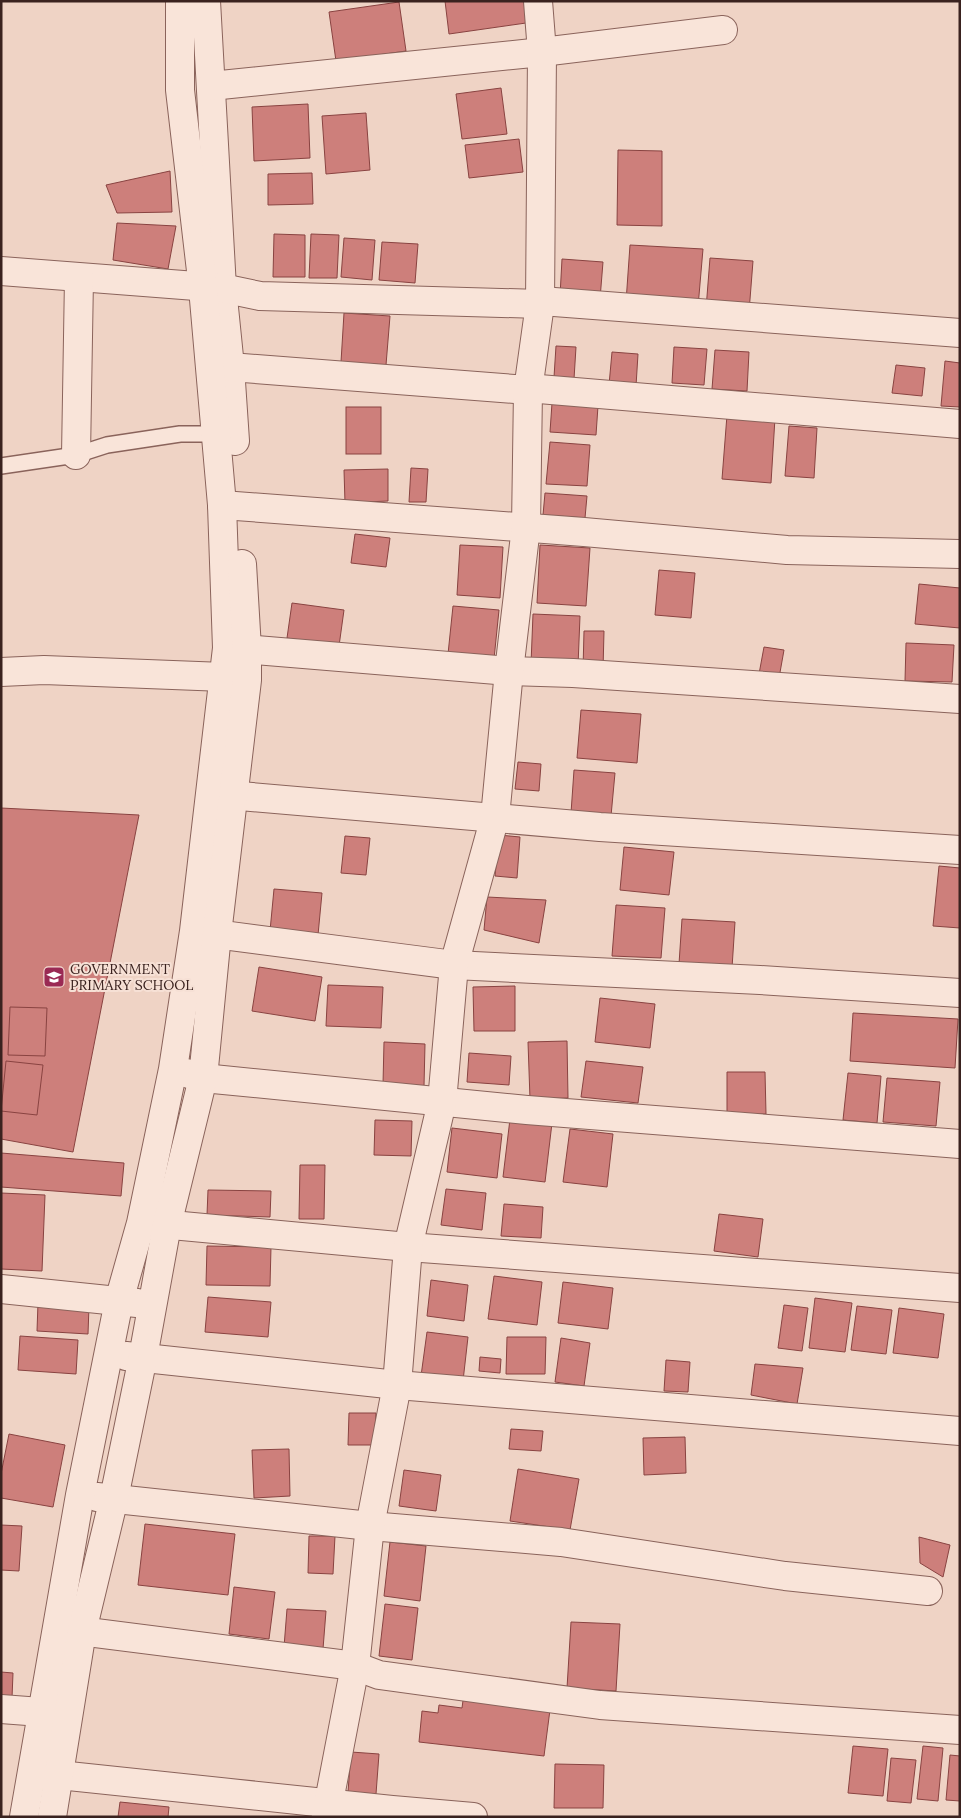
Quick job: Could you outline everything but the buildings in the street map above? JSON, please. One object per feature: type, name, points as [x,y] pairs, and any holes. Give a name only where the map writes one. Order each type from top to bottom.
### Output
[{"type":"street","points":[[52,1817],[59,1776],[80,1495],[119,1301],[154,1224],[203,1078],[205,933],[235,678],[237,648],[230,505],[230,367],[213,288],[180,90],[180,1]]},
{"type":"street","points":[[206,1],[212,86],[216,434],[230,505]]},
{"type":"street","points":[[327,1810],[356,1666],[370,1526],[396,1385],[408,1247],[442,1102],[454,965],[495,817],[509,671],[526,527],[528,390],[540,304],[542,52],[538,1]]},
{"type":"street","points":[[212,86],[542,52],[722,30]]},
{"type":"street","points":[[1,271],[213,288],[260,296],[540,304],[541,301],[960,334]]},
{"type":"street","points":[[76,455],[79,278]]},
{"type":"street","points":[[230,367],[528,390],[538,389],[960,424]]},
{"type":"street","points":[[230,505],[526,527],[788,550],[960,554]]},
{"type":"street","points":[[237,648],[509,671],[603,675],[960,699]]},
{"type":"street","points":[[1,672],[44,670],[235,678]]},
{"type":"street","points":[[222,794],[600,827],[960,850]]},
{"type":"street","points":[[205,933],[454,965],[760,980],[960,993]]},
{"type":"street","points":[[24,1817],[41,1712],[114,1498],[144,1357],[153,1304],[154,1224],[172,1069],[205,933]]},
{"type":"street","points":[[172,1069],[203,1078],[442,1102],[960,1144]]},
{"type":"street","points":[[154,1224],[408,1247],[960,1288]]},
{"type":"street","points":[[1,1289],[153,1304]]},
{"type":"street","points":[[109,1355],[144,1357],[396,1385],[960,1431]]},
{"type":"street","points":[[80,1495],[370,1526],[561,1542],[785,1576],[928,1591]]},
{"type":"street","points":[[70,1630],[356,1666],[379,1675],[600,1705],[960,1730]]},
{"type":"street","points":[[1,1709],[41,1712]]},
{"type":"street","points":[[31,1771],[327,1810],[473,1817]]},
{"type":"lane","points":[[1,466],[76,455],[107,445],[180,434],[216,434]]},
{"type":"place","name":"GOVERNMENT PRIMARY SCHOOL","points":[[54,977]]}]
